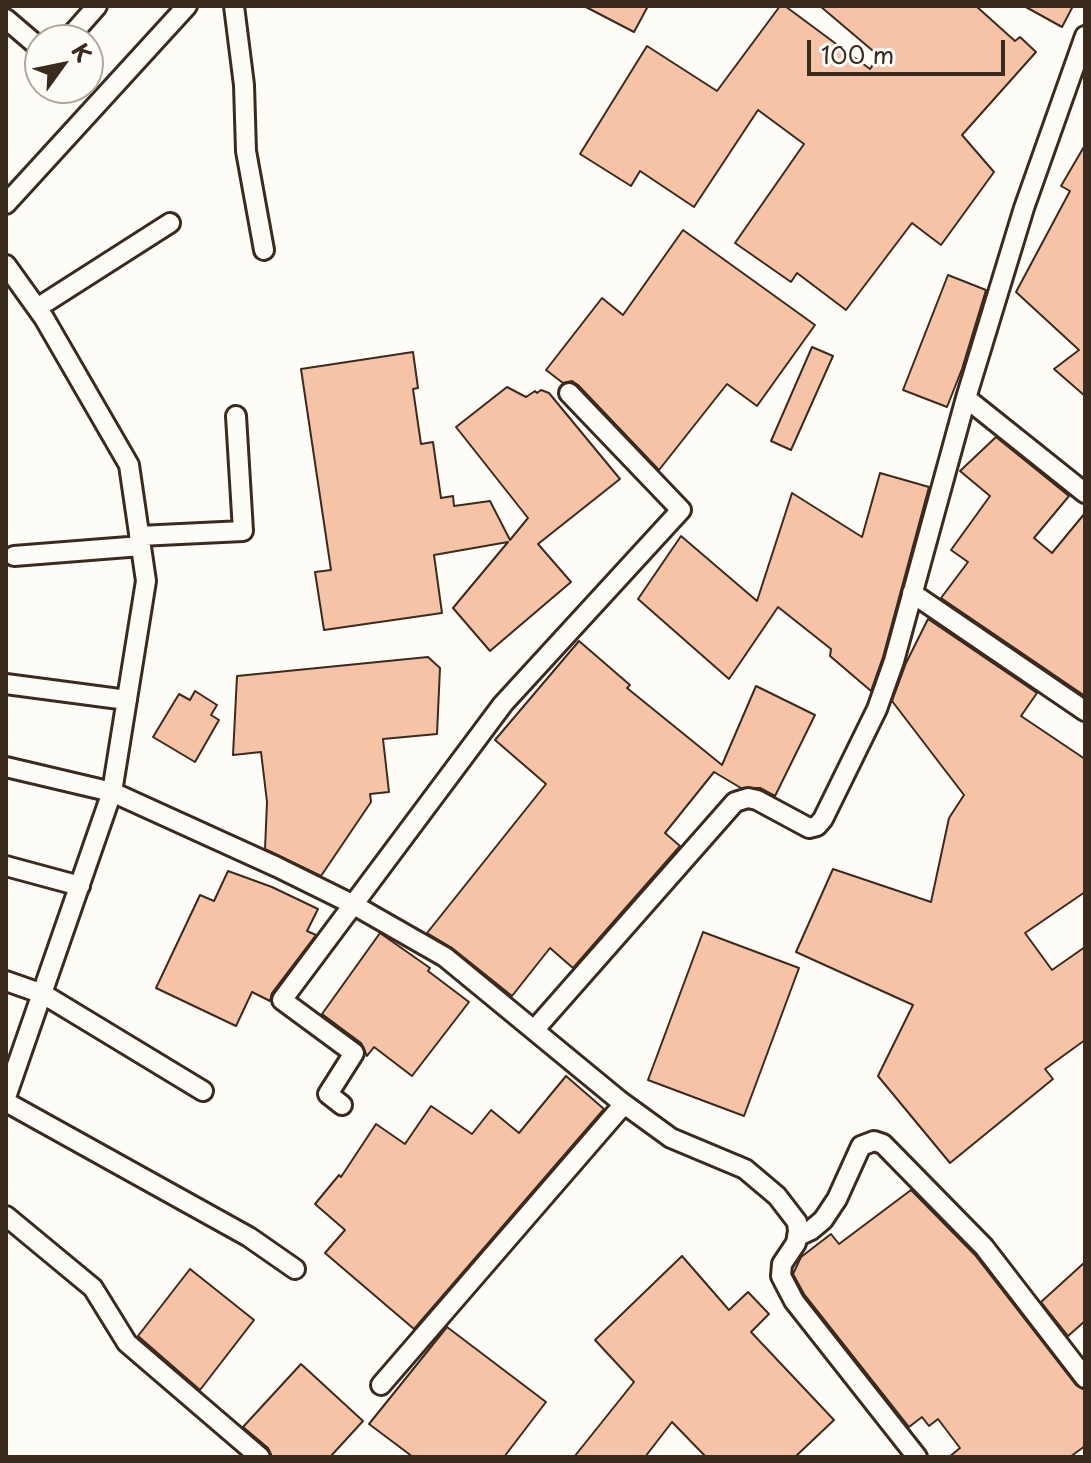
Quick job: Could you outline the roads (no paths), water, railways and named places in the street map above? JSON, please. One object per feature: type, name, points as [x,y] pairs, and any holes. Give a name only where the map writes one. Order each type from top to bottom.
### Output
[{"type":"street","points":[[81,24],[97,6]]},
{"type":"street","points":[[104,96],[187,6]]},
{"type":"street","points":[[234,6],[244,85],[246,151],[264,250]]},
{"type":"street","points":[[6,19],[24,34]]},
{"type":"street","points":[[535,1029],[735,802],[754,799],[802,826],[813,828],[820,823],[877,709],[894,661],[966,398],[1024,208],[1085,36]]},
{"type":"street","points":[[6,204],[96,104]]},
{"type":"street","points":[[37,308],[170,223]]},
{"type":"street","points":[[6,265],[37,308],[129,465],[146,581],[112,792],[6,1100],[249,1237],[295,1269]]},
{"type":"street","points":[[342,1105],[328,1094],[354,1053],[282,1000],[503,704],[681,510],[569,393]]},
{"type":"street","points":[[966,398],[1085,493]]},
{"type":"street","points":[[14,556],[243,531],[236,416]]},
{"type":"street","points":[[912,593],[1085,711]]},
{"type":"street","points":[[6,684],[127,700]]},
{"type":"street","points":[[6,767],[112,792],[354,905],[445,957],[624,1104],[671,1138],[745,1169],[793,1215],[798,1236],[782,1264],[781,1276],[794,1301],[917,1457]]},
{"type":"street","points":[[6,866],[80,886]]},
{"type":"street","points":[[6,981],[43,994],[203,1091]]},
{"type":"street","points":[[381,1385],[624,1104]]},
{"type":"street","points":[[798,1236],[823,1220],[837,1199],[861,1146],[879,1142],[984,1247],[1085,1378]]},
{"type":"street","points":[[6,1216],[93,1288],[127,1343],[260,1457]]}]
